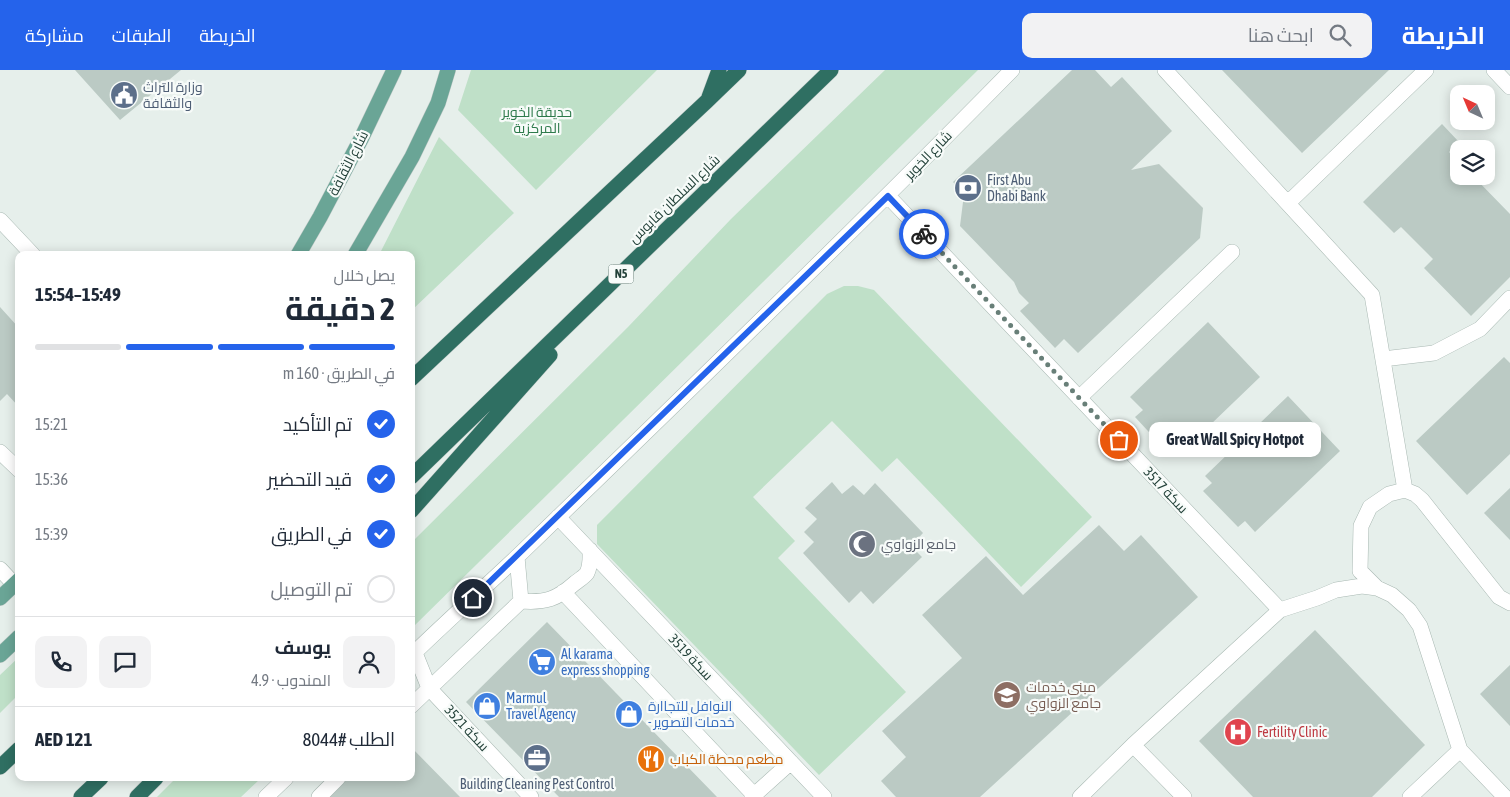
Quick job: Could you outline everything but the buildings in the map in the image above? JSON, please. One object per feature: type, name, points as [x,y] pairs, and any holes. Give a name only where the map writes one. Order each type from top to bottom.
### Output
[{"type":"highway","points":[[707,101],[720,70]]},
{"type":"highway","points":[[415,375],[739,70]]},
{"type":"highway","name":"شارع السلطان قابوس","points":[[415,473],[831,70]]},
{"type":"highway","points":[[415,507],[634,262]]},
{"type":"highway","points":[[0,767],[15,753]]},
{"type":"highway","points":[[81,797],[98,781]]},
{"type":"highway","points":[[137,797],[153,781]]},
{"type":"main road","name":"شارع الثقافة","points":[[300,251],[320,217],[394,70]]},
{"type":"main road","points":[[357,251],[412,156],[438,102],[448,70]]},
{"type":"main road","points":[[0,598],[15,583]]},
{"type":"main road","points":[[4,651],[15,640]]},
{"type":"street","name":"شارع الخوير","points":[[415,652],[517,557],[888,196],[1012,70]]},
{"type":"street","points":[[1165,70],[1372,295],[1405,490]]},
{"type":"street","points":[[1288,203],[1426,70]]},
{"type":"street","points":[[1494,70],[1510,88]]},
{"type":"street","name":"سكة 3517","points":[[888,196],[1280,610]]},
{"type":"street","points":[[0,220],[30,251]]},
{"type":"street","points":[[1079,398],[1232,252]]},
{"type":"street","points":[[1383,359],[1434,353],[1480,329],[1510,298]]},
{"type":"street","points":[[0,452],[15,466]]},
{"type":"street","points":[[1347,588],[1360,571],[1361,526],[1370,507],[1389,494],[1405,490],[1415,494],[1422,500],[1499,597],[1510,603]]},
{"type":"street","name":"سكة 3519","points":[[558,516],[824,797]]},
{"type":"street","points":[[415,702],[521,601],[537,602],[555,598],[586,573],[591,563],[590,550]]},
{"type":"street","points":[[517,557],[521,601]]},
{"type":"street","points":[[0,570],[15,581]]},
{"type":"street","points":[[1360,571],[1377,588]]},
{"type":"street","points":[[1080,797],[1133,745],[1280,610],[1336,590],[1362,586],[1377,588],[1392,595],[1409,610],[1420,626],[1460,750],[1505,797]]},
{"type":"street","points":[[563,592],[753,796],[791,762]]},
{"type":"street","name":"سكة 3521","points":[[415,658],[430,688],[531,797]]},
{"type":"street","points":[[1133,745],[1184,797]]},
{"type":"street","points":[[1410,797],[1460,750]]},
{"type":"street","points":[[266,797],[283,781]]},
{"type":"street","points":[[318,797],[335,781]]},
{"type":"green space","name":"حديقة الخوير المركزية","points":[[471,70],[657,70],[536,190],[458,110]]},
{"type":"green space","points":[[885,70],[978,70],[415,625],[415,539],[628,327],[731,219]]},
{"type":"green space","points":[[439,137],[514,213],[415,307],[415,251],[381,251]]},
{"type":"green space","points":[[844,286],[858,286],[874,290],[1092,517],[1021,587],[897,458],[882,472],[832,421],[753,497],[795,541],[778,558],[906,692],[819,775],[597,544],[597,525],[827,294]]},
{"type":"green space","points":[[15,661],[15,698],[0,713],[0,675]]},
{"type":"green space","points":[[173,781],[258,781],[241,797],[157,797]]},
{"type":"way so far","points":[[924,234],[1119,440]]},
{"type":"place","name":"وزارة التراث والثقافة","points":[[124,95]]},
{"type":"place","name":"First Abu Dhabi Bank","points":[[968,188]]},
{"type":"place","name":"Great Wall Spicy Hotpot","points":[[1119,440]]},
{"type":"place","name":"جامع الزواوي","points":[[862,544]]},
{"type":"place","name":"Al karama express shopping","points":[[542,662]]},
{"type":"place","name":"مبنى خدمات جامع الزواوي","points":[[1007,695]]},
{"type":"place","name":"Marmul Travel Agency","points":[[487,706]]},
{"type":"place","name":"النوافل للتجاارة - خدمات التصوير","points":[[629,714]]},
{"type":"place","name":"Fertility Clinic","points":[[1238,732]]},
{"type":"place","name":"Building Cleaning Pest Control","points":[[537,758]]},
{"type":"place","name":"مطعم محطة الكباب","points":[[651,759]]},
{"type":"route","points":[[473,598],[531,544],[888,196],[924,234]]}]
